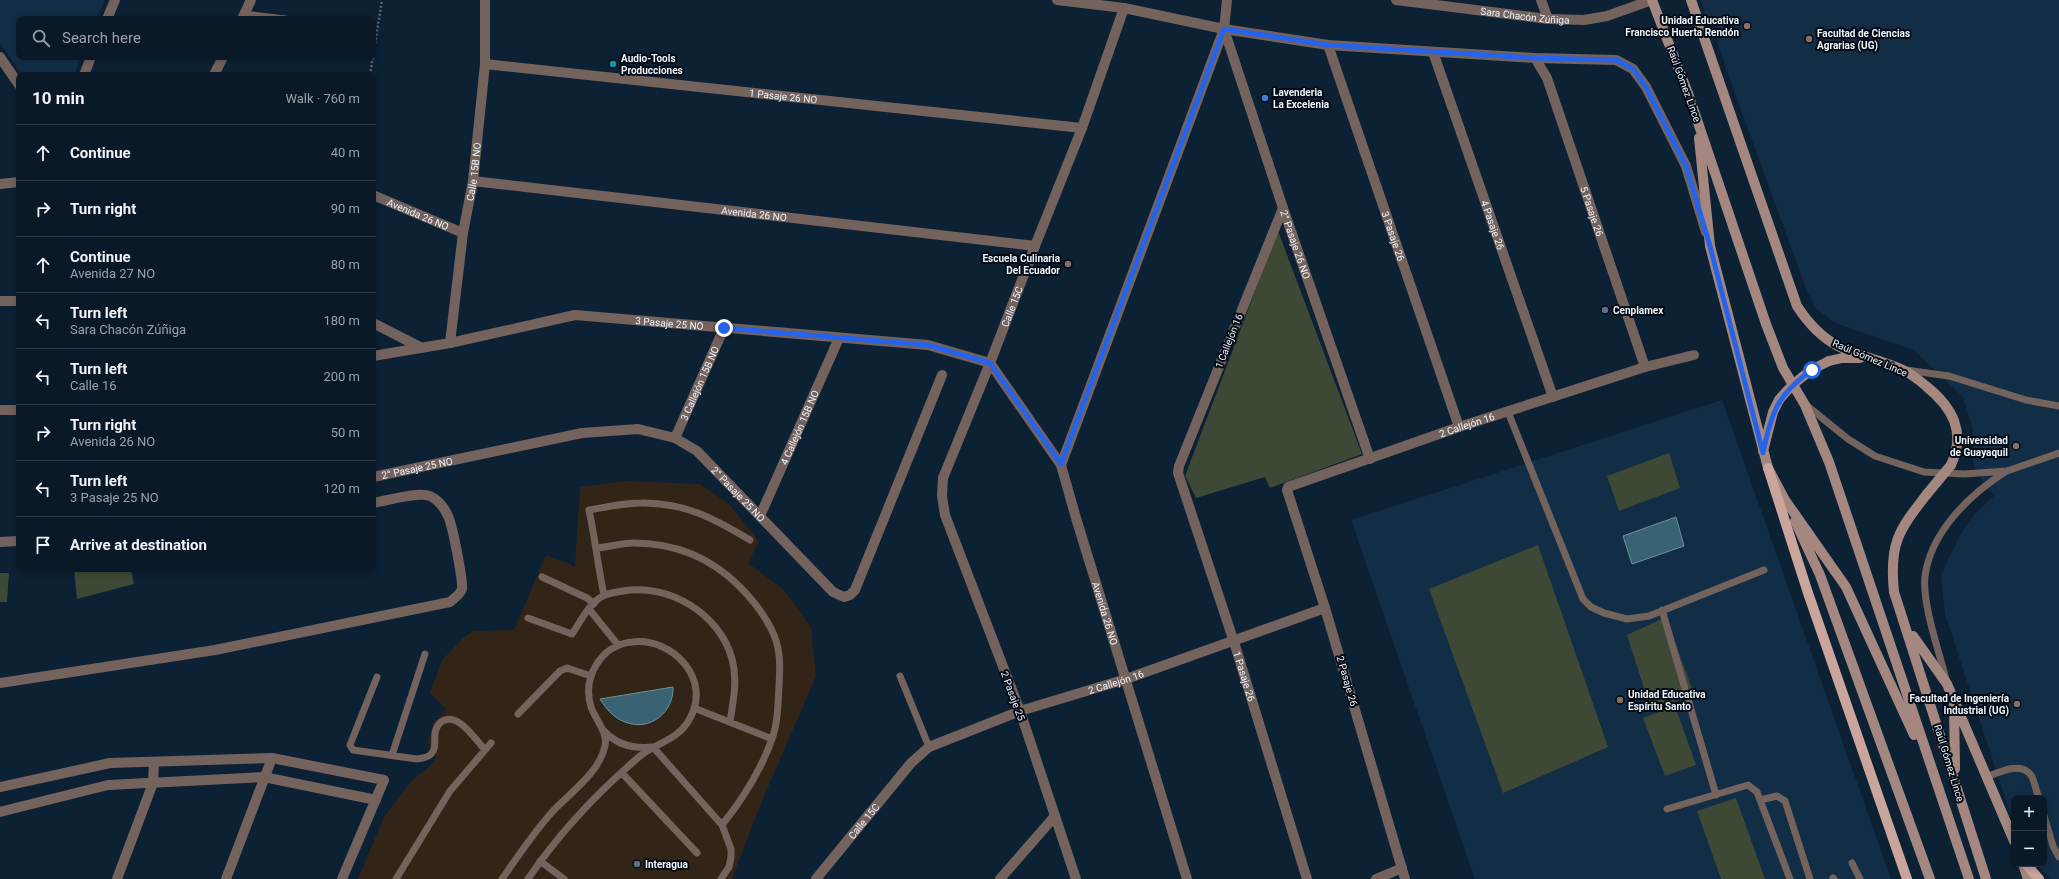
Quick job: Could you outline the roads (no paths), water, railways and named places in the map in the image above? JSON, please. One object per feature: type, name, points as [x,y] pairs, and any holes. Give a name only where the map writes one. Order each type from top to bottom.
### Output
[{"type":"main road","name":"Raúl Gómez Lince","points":[[1652,0],[1689,96],[1766,324],[1783,368],[1805,405],[1829,462],[1969,879]]},
{"type":"main road","name":"Raúl Gómez Lince","points":[[1691,0],[1797,306],[1806,319],[1826,338],[1838,346],[1903,370],[1937,395],[1950,411],[1957,431],[1958,444],[1951,465],[1910,516],[1896,538],[1893,556],[1894,592],[1907,628],[1972,839],[1986,879]]},
{"type":"main road","points":[[1689,96],[1700,144],[1710,246],[1763,453],[1808,593],[1907,879]]},
{"type":"main road","points":[[1763,453],[1771,419],[1779,400],[1798,379],[1829,361],[1856,357],[1874,360]]},
{"type":"main road","points":[[1768,468],[1786,500],[1820,575],[1930,879]]},
{"type":"main road","points":[[1786,500],[1846,587],[1858,610],[1881,666],[1933,773]]},
{"type":"main road","points":[[1907,628],[1947,684],[2011,834]]},
{"type":"main road","points":[[1954,701],[1955,781]]},
{"type":"main road","points":[[2026,867],[2028,879]]},
{"type":"main road","points":[[2028,867],[2039,879]]},
{"type":"street","points":[[108,16],[115,0]]},
{"type":"street","points":[[243,16],[251,0]]},
{"type":"street","name":"Calle 15B NO","points":[[450,343],[463,233],[473,182],[485,64],[485,0]]},
{"type":"street","points":[[1057,0],[1124,8],[1224,29],[1328,45],[1535,58],[1616,60],[1633,69],[1646,87],[1686,166],[1710,246]]},
{"type":"street","points":[[1061,464],[1224,29],[1227,0]]},
{"type":"street","name":"Sara Chacón Zúñiga","points":[[1396,0],[1548,19],[1584,20],[1607,16],[1652,0]]},
{"type":"street","points":[[1541,0],[1548,19]]},
{"type":"street","name":"Calle 15C","points":[[945,515],[942,496],[943,478],[990,363],[1082,128],[1124,8]]},
{"type":"street","name":"2° Pasaje 26 NO","points":[[1224,29],[1283,208],[1370,459]]},
{"type":"street","name":"3 Pasaje 26","points":[[1328,45],[1459,427]]},
{"type":"street","name":"4 Pasaje 26","points":[[1433,52],[1553,397]]},
{"type":"street","points":[[0,57],[16,81]]},
{"type":"street","name":"5 Pasaje 26","points":[[1535,58],[1547,78],[1645,367]]},
{"type":"street","points":[[85,72],[90,60]]},
{"type":"street","points":[[216,72],[222,60]]},
{"type":"street","name":"1 Pasaje 26 NO","points":[[485,64],[1082,128]]},
{"type":"street","points":[[0,184],[16,182]]},
{"type":"street","name":"Avenida 26 NO","points":[[473,182],[1035,246]]},
{"type":"street","name":"Avenida 26 NO","points":[[376,196],[463,233]]},
{"type":"street","name":"1 Callejón 16","points":[[1178,475],[1179,466],[1283,208]]},
{"type":"street","points":[[0,301],[16,301]]},
{"type":"street","name":"3 Pasaje 25 NO","points":[[376,355],[450,343],[575,315],[928,345],[990,363]]},
{"type":"street","points":[[376,325],[420,347]]},
{"type":"street","name":"3 Callejón 15B NO","points":[[675,438],[724,328]]},
{"type":"street","name":"4 Callejón 15B NO","points":[[760,516],[839,338]]},
{"type":"street","name":"2 Callejón 16","points":[[1290,485],[1370,459],[1459,427],[1645,367],[1694,355]]},
{"type":"street","name":"Avenida 26 NO","points":[[990,363],[1061,464],[1076,518],[1187,879]]},
{"type":"street","name":"2° Pasaje 25 NO","points":[[376,476],[582,434],[638,429],[675,438],[697,451],[833,592],[844,597],[850,595],[855,590],[942,375]]},
{"type":"street","points":[[0,410],[16,410]]},
{"type":"street","name":"1 Pasaje 26","points":[[1178,475],[1234,642],[1307,879]]},
{"type":"street","name":"2 Pasaje 26","points":[[1290,485],[1287,490],[1326,608],[1405,879]]},
{"type":"street","points":[[0,683],[215,650],[450,602],[457,597],[462,589],[461,574],[448,515],[440,504],[430,496],[420,495],[376,502]]},
{"type":"street","name":"2 Pasaje 25","points":[[945,515],[1020,711],[1076,879]]},
{"type":"street","points":[[0,542],[16,541]]},
{"type":"street","name":"2 Callejón 16","points":[[911,763],[930,747],[1020,711],[1126,679],[1234,642],[1326,608]]},
{"type":"street","points":[[226,879],[272,758]]},
{"type":"street","points":[[0,788],[110,763],[272,758],[384,780],[342,879]]},
{"type":"street","points":[[117,879],[153,783],[154,762]]},
{"type":"street","name":"Calle 15C","points":[[816,879],[911,763]]},
{"type":"street","points":[[0,812],[108,785],[264,777],[376,800]]},
{"type":"street","points":[[1000,879],[1055,816]]},
{"type":"street","points":[[1376,879],[1402,868]]},
{"type":"lane","points":[[1903,370],[1949,376],[2026,400],[2059,406]]},
{"type":"lane","points":[[1805,405],[1863,449],[1875,456],[1910,468],[1924,472],[1964,474],[2007,471]]},
{"type":"lane","points":[[1508,412],[1583,599],[1590,606],[1604,613],[1627,619],[1649,616],[1764,570]]},
{"type":"lane","points":[[1947,684],[1927,602],[1925,577],[1932,552],[1944,529],[1960,510],[1988,483],[2007,471],[2059,453]]},
{"type":"lane","points":[[604,595],[597,563],[597,548],[589,510],[640,502],[661,504],[698,512],[715,519],[750,540]]},
{"type":"lane","points":[[597,548],[632,543],[680,549],[699,556],[722,571],[752,600],[769,625],[780,660],[778,713],[772,739],[744,796],[722,825]]},
{"type":"lane","points":[[542,577],[587,598],[591,607],[618,645]]},
{"type":"lane","points":[[528,618],[572,634],[591,607],[604,595],[628,590],[660,591],[690,605],[710,621],[724,640],[734,671],[735,693],[730,722]]},
{"type":"lane","points":[[1662,610],[1716,795]]},
{"type":"lane","points":[[502,879],[541,826],[598,764],[605,746],[606,738],[590,704],[589,690],[591,676],[596,664],[605,652],[618,645],[646,641],[661,645],[674,653],[687,665],[694,679],[696,693],[694,708],[689,720],[680,731],[669,740],[653,747],[641,755],[576,818],[540,861],[528,879]]},
{"type":"lane","points":[[392,755],[425,654]]},
{"type":"lane","points":[[518,714],[560,671],[566,668],[591,676]]},
{"type":"lane","points":[[900,676],[930,747]]},
{"type":"lane","points":[[377,677],[350,745],[353,750],[426,758],[431,754],[434,748],[435,731],[440,723],[445,719],[454,720],[463,726],[485,750]]},
{"type":"lane","points":[[694,708],[772,739]]},
{"type":"lane","points":[[601,728],[610,737],[621,743],[639,748],[653,747]]},
{"type":"lane","points":[[396,879],[450,791],[490,743]]},
{"type":"lane","points":[[653,747],[722,825],[732,857],[729,867],[721,879]]},
{"type":"lane","points":[[1987,777],[2001,771],[2014,768],[2027,770],[2032,776],[2037,795]]},
{"type":"lane","points":[[622,773],[697,853]]},
{"type":"lane","points":[[1667,809],[1748,785],[1757,792],[1790,879]]},
{"type":"lane","points":[[1760,800],[1777,796],[1785,801],[1810,879]]},
{"type":"lane","points":[[2047,826],[2053,846],[2059,857]]},
{"type":"lane","points":[[540,861],[564,879]]},
{"type":"lane","points":[[1852,863],[1860,879]]},
{"type":"place","name":"Unidad Educativa Francisco Huerta Rendón","points":[[1747,26]]},
{"type":"place","name":"Facultad de Ciencias Agrarias (UG)","points":[[1809,39]]},
{"type":"place","name":"Audio-Tools Producciones","points":[[613,64]]},
{"type":"place","name":"Lavenderia La Excelenia","points":[[1265,98]]},
{"type":"place","name":"Escuela Culinaria Del Ecuador","points":[[1068,264]]},
{"type":"place","name":"Cenplamex","points":[[1605,310]]},
{"type":"place","name":"Universidad de Guayaquil","points":[[2016,446]]},
{"type":"place","name":"Unidad Educativa Espíritu Santo","points":[[1620,700]]},
{"type":"place","name":"Facultad de Ingeniería Industrial (UG)","points":[[2017,704]]},
{"type":"place","name":"Interagua","points":[[637,864]]}]
